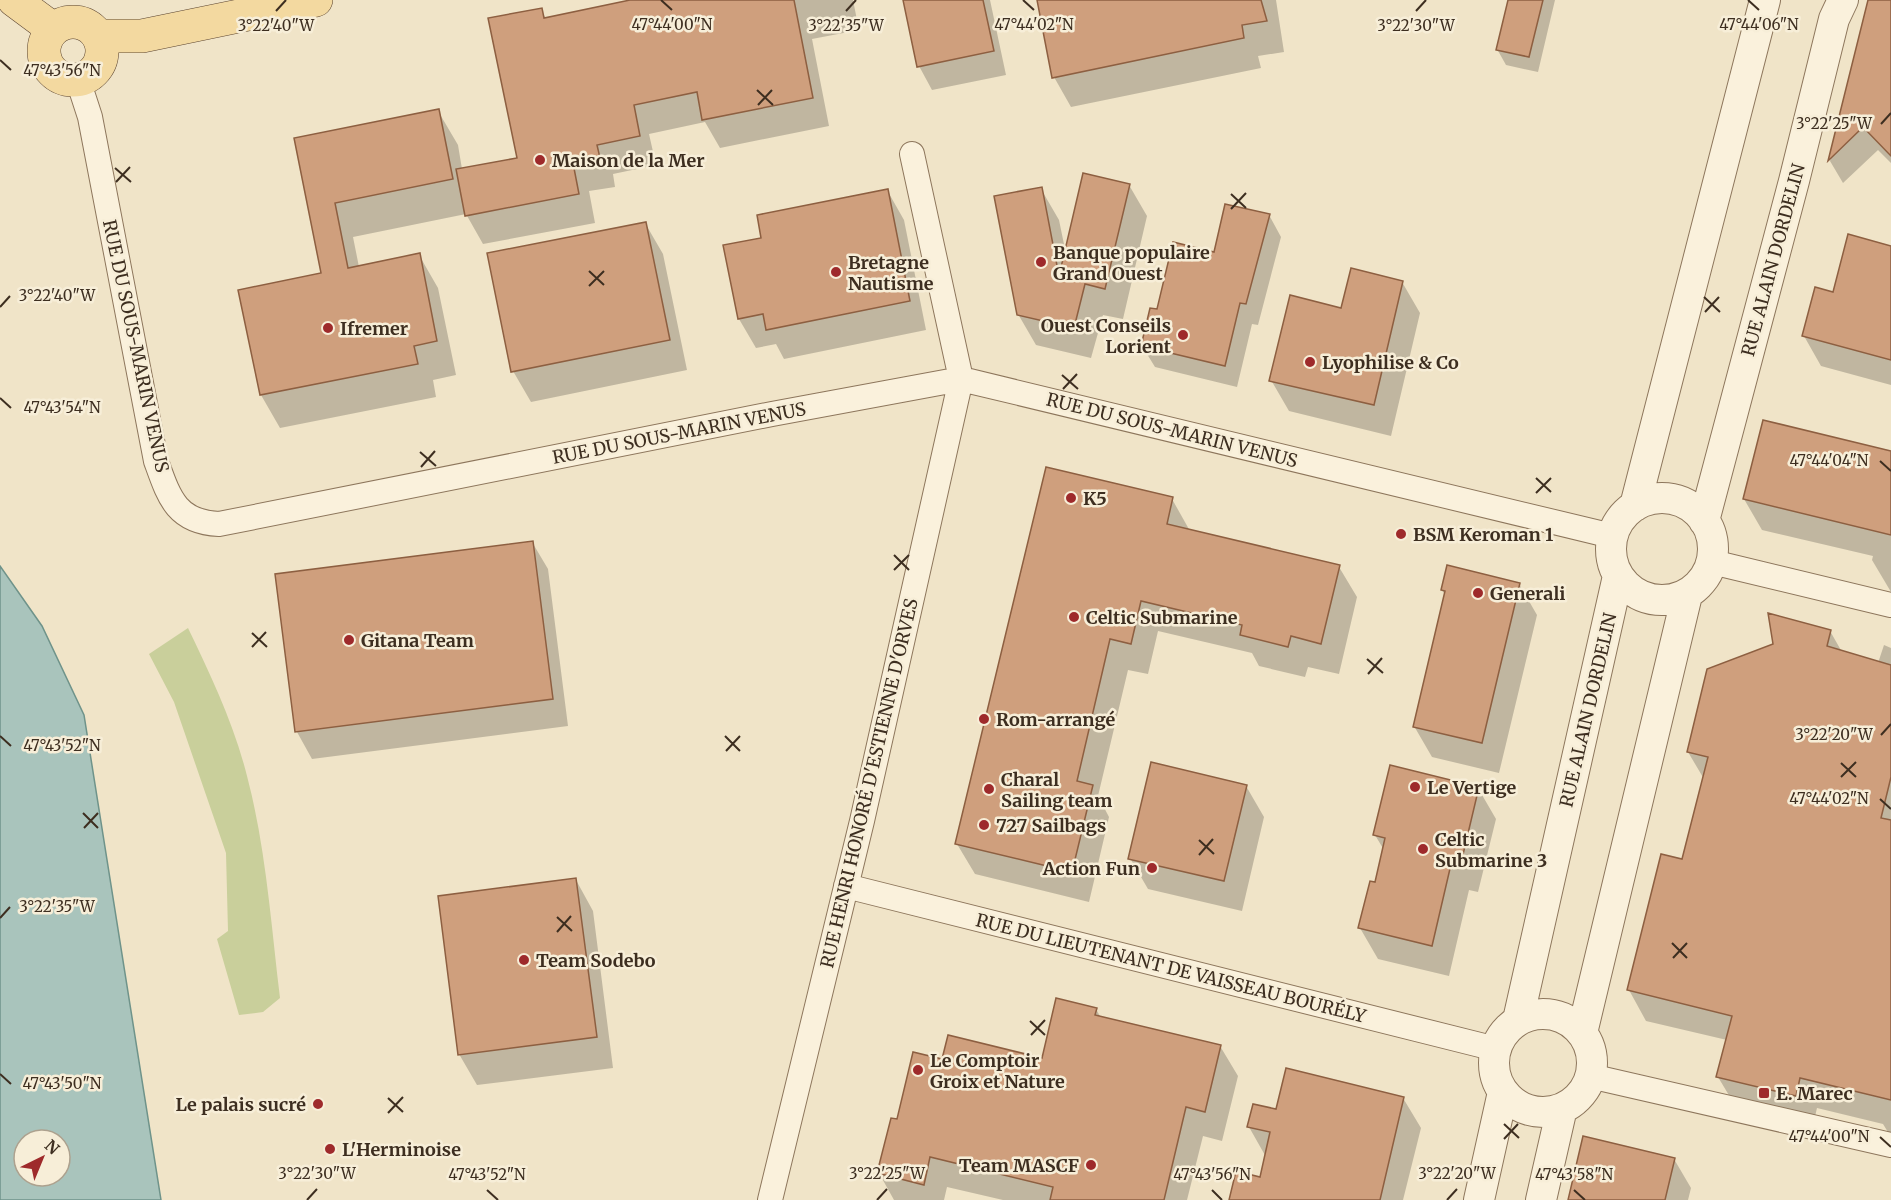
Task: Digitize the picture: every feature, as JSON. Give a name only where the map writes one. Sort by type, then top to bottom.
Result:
[{"type":"main road","points":[[14,0],[53,29]]},
{"type":"main road","points":[[99,36],[142,36],[316,0]]},
{"type":"main road","points":[[78,21],[93,29],[99,36],[103,54],[95,71],[78,80],[69,80],[52,72],[44,55],[44,45],[53,29],[61,23],[78,21]]},
{"type":"street","points":[[1635,506],[1766,0]]},
{"type":"street","name":"RUE ALAIN DORDELIN","points":[[1704,521],[1834,19],[1843,0]]},
{"type":"street","name":"RUE DU SOUS-MARIN VENUS","points":[[78,80],[90,117],[156,461],[168,494],[183,514],[202,523],[219,524],[761,416],[961,379],[1612,536]]},
{"type":"street","name":"RUE HENRI HONORÉ D'ESTIENNE D'ORVES","points":[[770,1200],[846,886],[961,379],[912,154]]},
{"type":"street","points":[[1612,536],[1625,513],[1650,500],[1665,498],[1694,509],[1711,534],[1712,562],[1698,586],[1687,595],[1672,600],[1656,600],[1641,596],[1628,588],[1618,576]]},
{"type":"street","name":"RUE ALAIN DORDELIN","points":[[1496,1048],[1504,1032],[1518,1020],[1618,576],[1612,556],[1612,536]]},
{"type":"street","points":[[1712,562],[1891,605]]},
{"type":"street","points":[[1582,1033],[1687,595]]},
{"type":"street","name":"RUE DU LIEUTENANT DE VAISSEAU BOURÉLY","points":[[846,886],[1496,1048]]},
{"type":"street","points":[[1496,1048],[1494,1064],[1496,1079],[1503,1092],[1515,1103],[1530,1110],[1546,1111],[1562,1108],[1584,1089],[1590,1076],[1592,1061],[1589,1047],[1582,1033],[1572,1023],[1546,1014],[1532,1015],[1518,1020]]},
{"type":"street","points":[[1590,1076],[1891,1145]]},
{"type":"street","points":[[1479,1200],[1503,1092]]},
{"type":"street","points":[[1541,1200],[1562,1108]]},
{"type":"green space","points":[[188,628],[229,719],[254,803],[267,886],[280,998],[263,1012],[239,1015],[217,939],[228,931],[226,853],[174,702],[149,654]]},
{"type":"water","points":[[0,566],[42,626],[84,715],[161,1200],[0,1200]]},
{"type":"building","points":[[630,0],[794,0],[813,98],[702,120],[697,92],[634,105],[640,136],[597,145],[600,158],[573,163],[579,194],[465,216],[456,169],[517,158],[488,18],[542,8],[544,18]]},
{"type":"building","points":[[903,0],[983,0],[994,51],[917,67]]},
{"type":"building","points":[[1037,0],[1261,0],[1267,21],[1242,25],[1244,38],[1052,78]]},
{"type":"building","points":[[1508,0],[1543,0],[1529,57],[1496,50]]},
{"type":"building","points":[[1868,0],[1891,0],[1891,156],[1863,127],[1828,161]]},
{"type":"building","points":[[439,109],[453,179],[335,203],[348,268],[420,253],[437,341],[414,346],[418,364],[260,395],[238,290],[321,273],[294,138]]},
{"type":"building","points":[[1083,173],[1130,184],[1105,289],[1085,284],[1074,328],[1017,315],[994,196],[1042,187],[1059,276]]},
{"type":"building","points":[[888,189],[910,301],[766,330],[763,314],[738,319],[723,245],[761,238],[757,215]]},
{"type":"building","points":[[1225,204],[1270,214],[1246,304],[1240,303],[1225,366],[1141,346],[1150,308],[1157,309],[1173,242],[1214,252]]},
{"type":"building","points":[[646,222],[670,340],[511,372],[487,253]]},
{"type":"building","points":[[1848,234],[1891,246],[1891,360],[1802,336],[1815,287],[1833,292]]},
{"type":"building","points":[[1351,268],[1403,281],[1374,405],[1269,381],[1290,295],[1341,308]]},
{"type":"building","points":[[1763,420],[1891,451],[1891,535],[1743,499]]},
{"type":"building","name":"Celtic Submarine","points":[[1046,467],[1173,497],[1167,524],[1340,565],[1321,644],[1291,636],[1288,647],[1240,635],[1242,625],[1141,601],[1131,644],[1110,639],[1077,781],[1093,785],[1072,872],[955,844]]},
{"type":"building","points":[[533,541],[553,699],[295,732],[275,574]]},
{"type":"building","points":[[1447,565],[1520,583],[1482,743],[1413,727],[1445,591],[1441,590]]},
{"type":"building","points":[[1768,613],[1831,630],[1827,646],[1891,665],[1891,777],[1881,818],[1891,820],[1891,1100],[1800,1078],[1796,1096],[1716,1077],[1732,1016],[1627,990],[1661,854],[1682,859],[1708,757],[1687,752],[1707,669],[1773,644]]},
{"type":"building","points":[[1151,762],[1247,785],[1224,881],[1128,859]]},
{"type":"building","name":"Celtic Submarine 3","points":[[1390,765],[1479,787],[1461,863],[1452,860],[1432,946],[1358,928],[1370,881],[1375,882],[1385,838],[1373,835]]},
{"type":"building","points":[[576,878],[597,1037],[458,1055],[438,896]]},
{"type":"building","points":[[1056,998],[1097,1008],[1095,1015],[1221,1045],[1205,1112],[1186,1107],[1164,1200],[1050,1200],[1053,1187],[930,1157],[924,1185],[877,1173],[891,1118],[897,1119],[913,1052],[942,1059],[948,1035],[1042,1058]]},
{"type":"building","points":[[1286,1068],[1404,1097],[1380,1200],[1229,1200],[1236,1171],[1260,1177],[1270,1132],[1247,1127],[1253,1104],[1276,1109]]},
{"type":"building","points":[[1583,1136],[1675,1158],[1665,1200],[1568,1200]]},
{"type":"place","name":"Maison de la Mer","points":[[540,160]]},
{"type":"place","name":"Banque populaire Grand Ouest","points":[[1041,262]]},
{"type":"place","name":"Bretagne Nautisme","points":[[836,272]]},
{"type":"place","name":"Ifremer","points":[[328,328]]},
{"type":"place","name":"Ouest Conseils Lorient","points":[[1183,335]]},
{"type":"place","name":"Lyophilise & Co","points":[[1310,362]]},
{"type":"place","name":"K5","points":[[1071,498]]},
{"type":"place","name":"BSM Keroman 1","points":[[1401,534]]},
{"type":"place","name":"Generali","points":[[1478,593]]},
{"type":"place","name":"Celtic Submarine","points":[[1074,617]]},
{"type":"place","name":"Gitana Team","points":[[349,640]]},
{"type":"place","name":"Rom-arrangé","points":[[984,719]]},
{"type":"place","name":"Le Vertige","points":[[1415,787]]},
{"type":"place","name":"Charal Sailing team","points":[[989,789]]},
{"type":"place","name":"727 Sailbags","points":[[984,825]]},
{"type":"place","name":"Celtic Submarine 3","points":[[1423,849]]},
{"type":"place","name":"Action Fun","points":[[1152,868]]},
{"type":"place","name":"Team Sodebo","points":[[524,960]]},
{"type":"place","name":"Le Comptoir Groix et Nature","points":[[918,1070]]},
{"type":"place","name":"E. Marec","points":[[1764,1093]]},
{"type":"place","name":"Le palais sucré","points":[[318,1104]]},
{"type":"place","name":"L'Herminoise","points":[[330,1149]]},
{"type":"place","name":"Team MASCF","points":[[1091,1165]]}]
